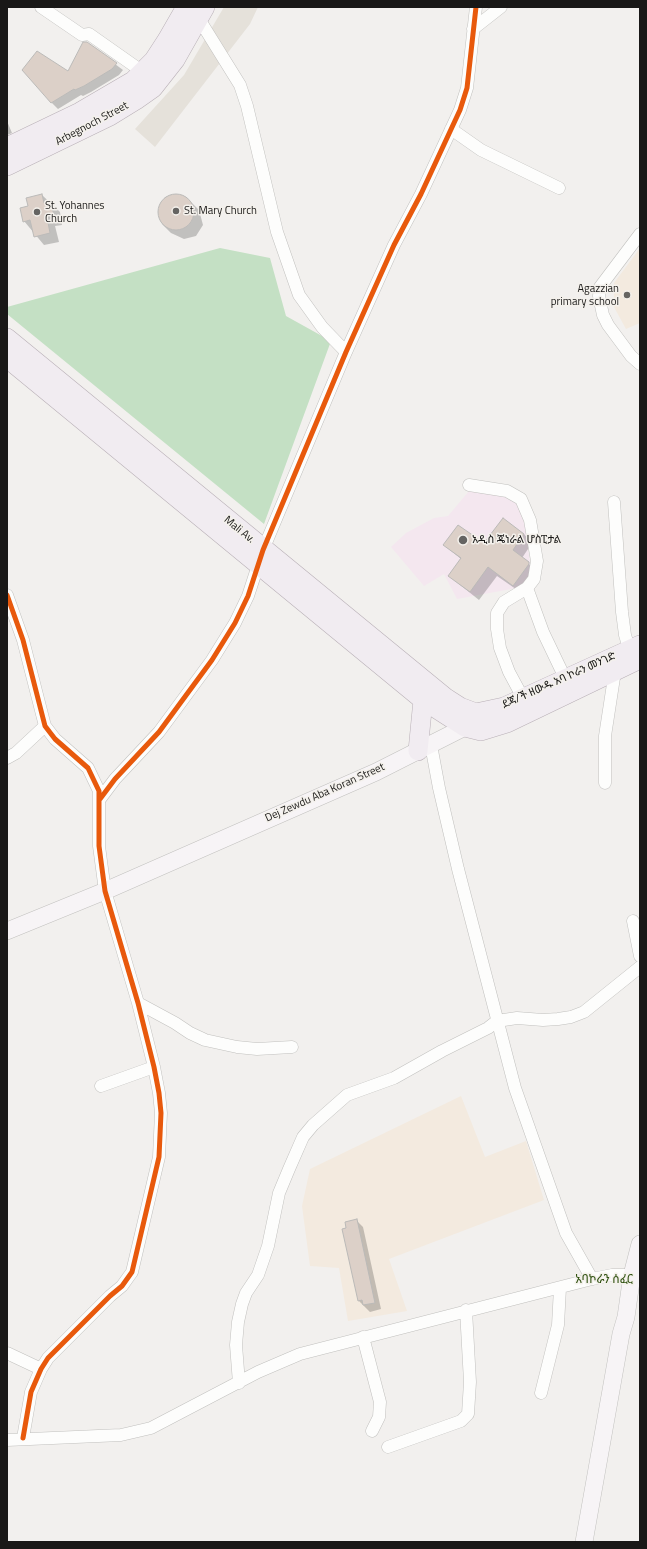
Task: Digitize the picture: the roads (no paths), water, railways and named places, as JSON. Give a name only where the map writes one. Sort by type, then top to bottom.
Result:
[{"type":"main road","name":"Arbegnoch Street","points":[[7,147],[100,102],[133,81],[143,72],[167,40],[197,11]]},
{"type":"main road","name":"Arbegnoch Street","points":[[7,166],[110,116],[153,88],[171,66],[197,11]]},
{"type":"main road","name":"Mali Av.","points":[[7,338],[261,558],[308,604],[423,700],[470,720]]},
{"type":"main road","name":"Mali Av.","points":[[7,358],[261,558],[460,707],[470,720]]},
{"type":"main road","points":[[470,720],[481,731],[500,726],[534,712],[615,671],[636,654]]},
{"type":"main road","name":"ደጃ/ች ዘውዱ አባ ኮራን መንገድ","points":[[470,720],[523,698],[565,678],[636,654]]},
{"type":"main road","points":[[423,700],[425,748]]},
{"type":"main road","name":"Dej Zewdu Aba Koran Street","points":[[7,931],[105,891],[376,772],[425,748],[470,720]]},
{"type":"main road","points":[[586,1527],[621,1334],[636,1274],[640,1244]]},
{"type":"street","points":[[41,7],[82,34],[89,34],[143,72]]},
{"type":"street","points":[[100,795],[160,732],[212,660],[235,623],[248,596],[261,558],[346,352],[394,245],[421,194],[460,110],[467,88],[476,7]]},
{"type":"street","points":[[473,29],[501,7]]},
{"type":"street","points":[[197,11],[240,85],[247,106],[277,232],[299,295],[322,326],[346,352]]},
{"type":"street","points":[[451,129],[481,150],[558,188]]},
{"type":"street","points":[[640,234],[600,287],[599,296],[603,315],[608,325],[631,356],[640,364]]},
{"type":"street","points":[[469,485],[507,490],[521,499],[530,520],[537,561],[534,579],[528,588],[504,602],[497,613],[497,629],[500,648],[509,672],[523,698]]},
{"type":"street","points":[[614,502],[622,612],[636,654]]},
{"type":"street","points":[[528,588],[543,632],[565,678]]},
{"type":"street","points":[[7,595],[23,640],[45,726],[55,739],[88,768],[100,795],[99,846],[105,891],[138,1003],[154,1067],[161,1113],[159,1157],[132,1272],[122,1286],[110,1296],[48,1358],[41,1369],[31,1392],[23,1438]]},
{"type":"street","points":[[605,783],[605,736],[615,671]]},
{"type":"street","points":[[7,758],[16,753],[45,726]]},
{"type":"street","points":[[425,748],[439,788],[515,1088],[566,1233],[592,1279]]},
{"type":"street","points":[[633,921],[640,956]]},
{"type":"street","points":[[239,1383],[236,1345],[242,1304],[246,1293],[258,1275],[268,1246],[279,1193],[303,1137],[318,1120],[347,1095],[394,1078],[442,1051],[488,1028],[497,1021],[517,1018],[542,1020],[571,1017],[592,1006],[640,967]]},
{"type":"street","points":[[138,1003],[205,1040],[237,1047],[257,1049],[292,1047]]},
{"type":"street","points":[[101,1086],[154,1067]]},
{"type":"street","points":[[7,1440],[23,1438],[99,1437],[137,1432],[164,1423],[287,1358],[314,1349],[592,1279],[612,1275],[636,1274]]},
{"type":"street","points":[[542,1393],[558,1325],[560,1288]]},
{"type":"street","points":[[388,1447],[462,1421],[468,1414],[470,1382],[466,1310]]},
{"type":"street","points":[[363,1337],[380,1402],[379,1417],[372,1431]]},
{"type":"street","points":[[7,1352],[41,1369]]},
{"type":"place","name":"St. Mary Church","points":[[176,211]]},
{"type":"place","name":"St. Yohannes Church","points":[[37,212]]},
{"type":"place","name":"Agazzian primary school","points":[[627,295]]},
{"type":"place","name":"አዲስ ጄነራል ሆስፒታል","points":[[463,540]]},
{"type":"district","name":"አባኮራን ሰፈር","points":[[604,1280]]}]
